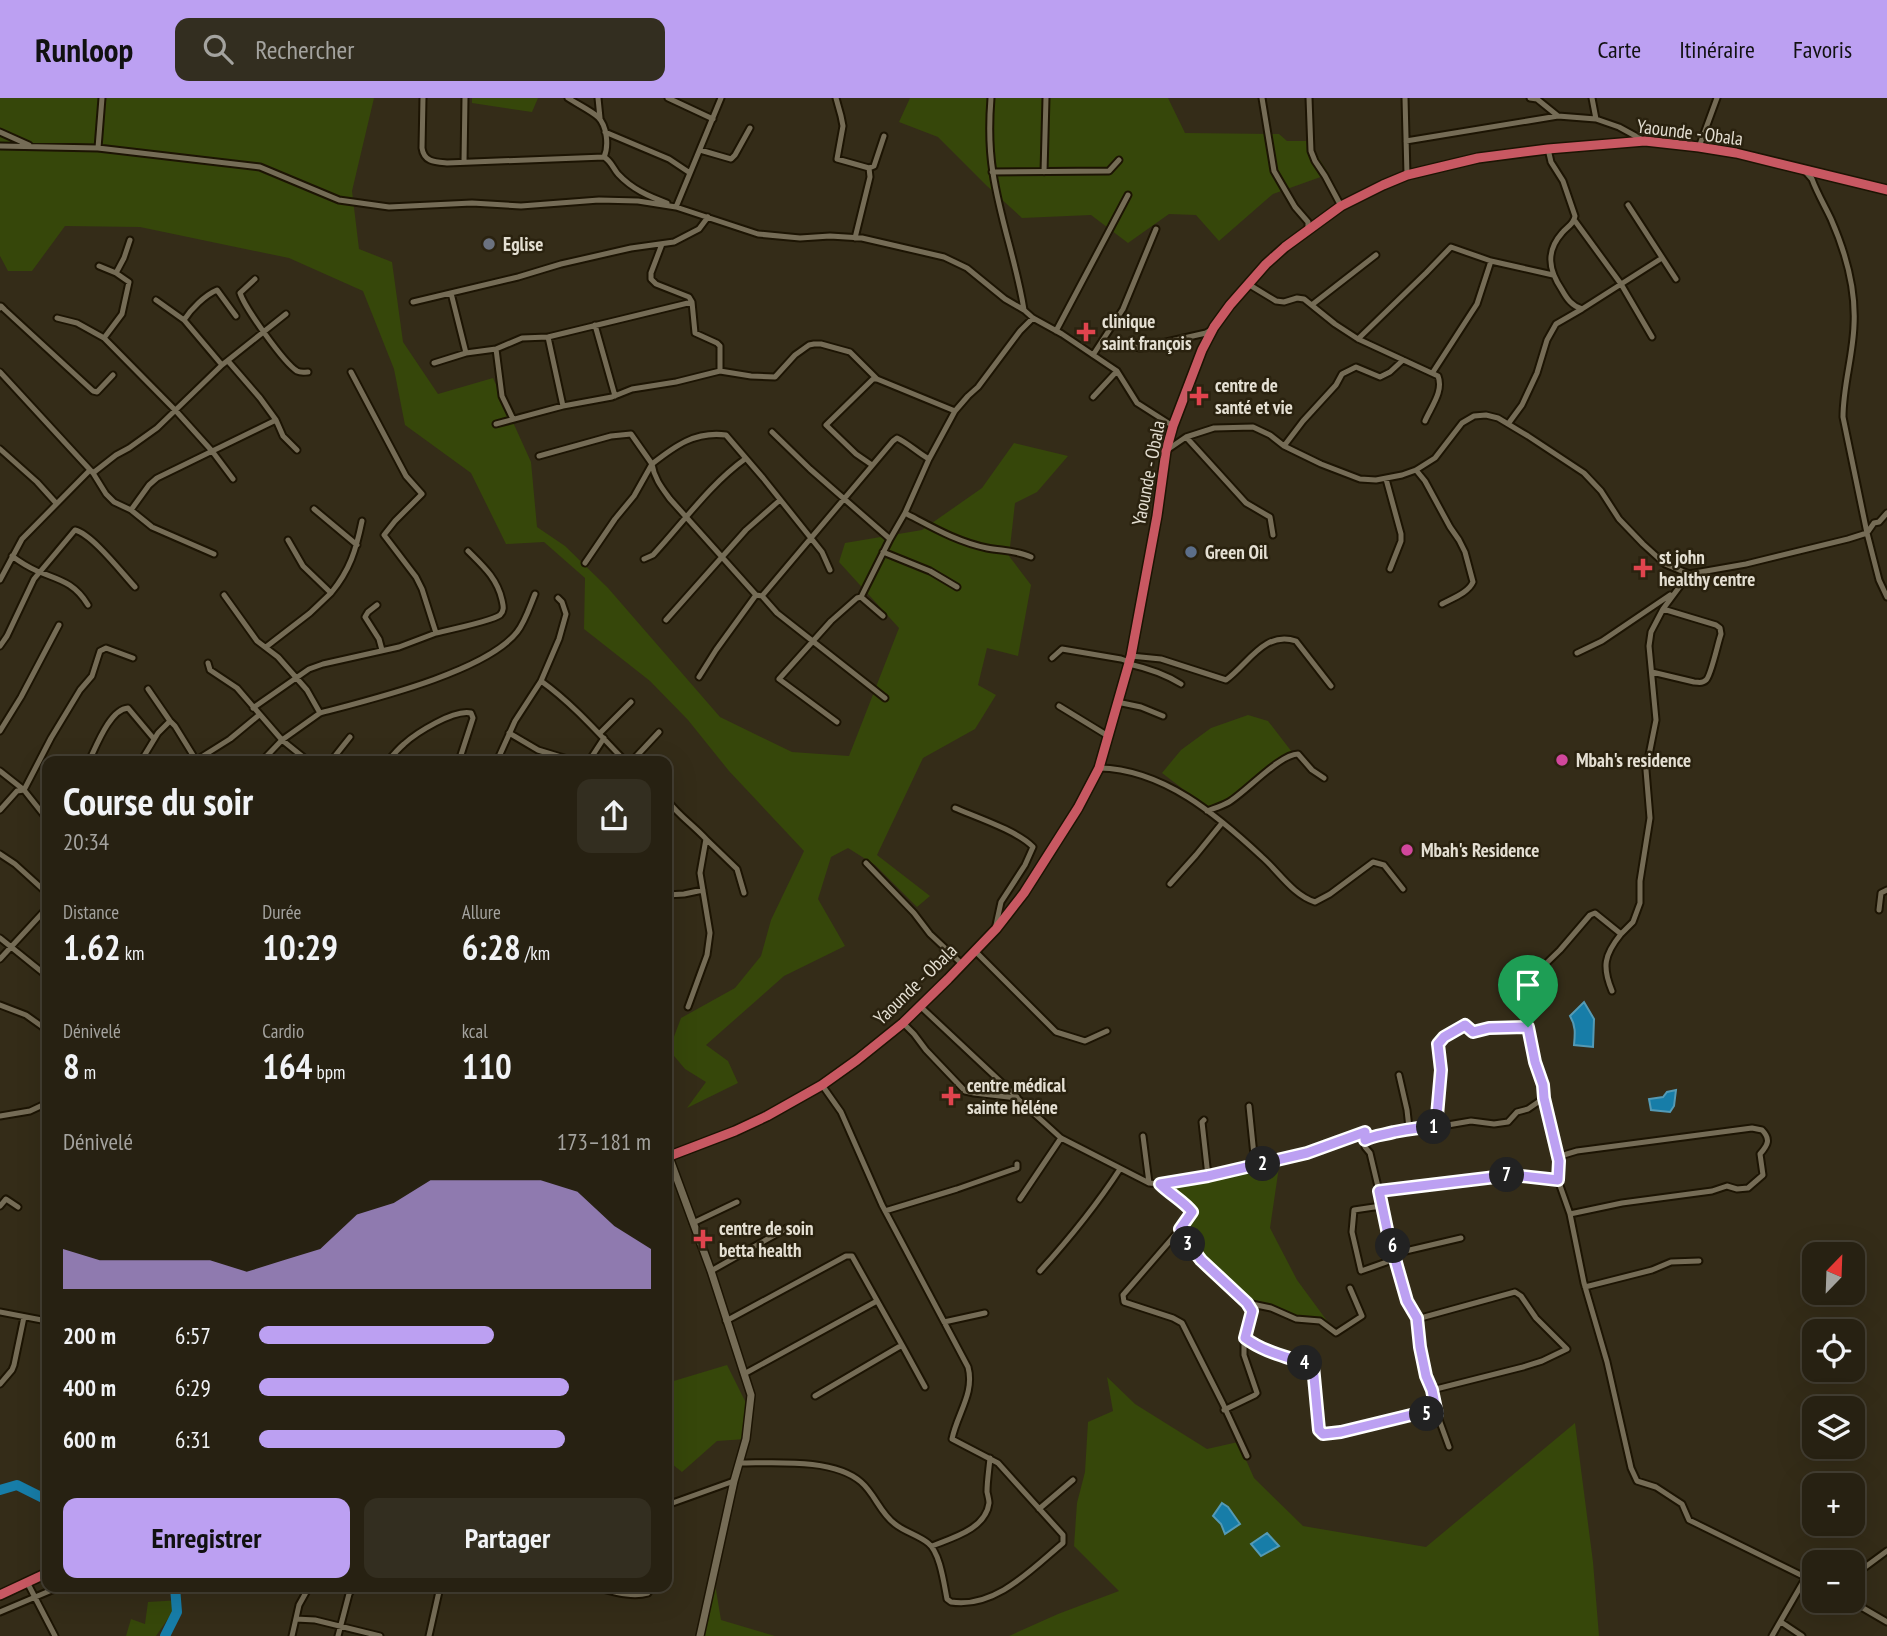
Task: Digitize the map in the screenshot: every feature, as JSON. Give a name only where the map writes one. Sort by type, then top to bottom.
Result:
[{"type":"highway","name":"Yaounde - Obala","points":[[672,1155],[735,1131],[822,1085],[857,1060],[903,1023],[975,951],[1024,893],[1078,808],[1099,768],[1130,660],[1172,426],[1214,327],[1275,255],[1341,206],[1407,175],[1478,158],[1548,149],[1645,141],[1736,153],[1887,190]]},
{"type":"highway","points":[[0,1595],[42,1576]]},
{"type":"street","points":[[99,148],[102,98]]},
{"type":"street","points":[[423,98],[423,156],[432,161],[503,162],[604,156],[635,189],[676,207],[758,234],[800,238],[855,238],[944,257],[967,268],[1005,299],[1117,371],[1137,403],[1172,426]]},
{"type":"street","points":[[464,162],[465,98]]},
{"type":"street","points":[[568,98],[600,118]]},
{"type":"street","points":[[598,98],[608,149],[604,156]]},
{"type":"street","points":[[668,98],[713,118]]},
{"type":"street","points":[[676,207],[721,98]]},
{"type":"street","points":[[836,98],[842,126],[837,159],[869,169],[874,166],[884,136]]},
{"type":"street","points":[[991,98],[989,136],[992,172],[1024,310]]},
{"type":"street","points":[[1044,172],[1046,98]]},
{"type":"street","points":[[1262,98],[1274,171],[1294,205],[1308,222],[1308,229]]},
{"type":"street","points":[[1309,98],[1311,151],[1341,206]]},
{"type":"street","points":[[1405,98],[1407,175]]},
{"type":"street","points":[[1530,98],[1537,99],[1558,116]]},
{"type":"street","points":[[1592,98],[1596,119]]},
{"type":"street","points":[[1699,148],[1717,98]]},
{"type":"street","points":[[1406,141],[1558,116],[1596,119],[1619,127],[1645,141]]},
{"type":"street","points":[[700,149],[731,159],[750,128]]},
{"type":"street","points":[[0,132],[32,147]]},
{"type":"street","points":[[605,132],[669,159],[690,173]]},
{"type":"street","points":[[0,146],[99,148],[260,167],[339,200],[389,207],[472,203],[521,206],[598,200],[638,201],[676,207]]},
{"type":"street","points":[[1548,149],[1551,162],[1563,181],[1576,216],[1575,221],[1560,235],[1550,254],[1550,267],[1574,307],[1582,309]]},
{"type":"street","points":[[992,172],[1109,171],[1119,160]]},
{"type":"street","points":[[855,238],[870,177],[869,169]]},
{"type":"street","points":[[1805,171],[1812,179],[1842,246],[1851,286],[1855,323],[1843,417],[1867,533],[1879,580],[1887,597]]},
{"type":"street","points":[[1056,331],[1128,195]]},
{"type":"street","points":[[1628,205],[1676,279]]},
{"type":"street","points":[[412,302],[561,264],[631,248],[674,242],[699,229],[708,217]]},
{"type":"street","points":[[1575,221],[1621,284],[1652,337]]},
{"type":"street","points":[[1093,355],[1123,309],[1156,229]]},
{"type":"street","points":[[116,273],[130,240]]},
{"type":"street","points":[[663,244],[651,273],[652,279],[656,284],[689,297],[692,302],[695,333],[720,346],[720,371]]},
{"type":"street","points":[[1358,339],[1451,247],[1491,261],[1553,275]]},
{"type":"street","points":[[1313,304],[1376,255]]},
{"type":"street","points":[[1508,424],[1522,405],[1537,373],[1547,340],[1556,324],[1662,258]]},
{"type":"street","points":[[1433,372],[1477,304],[1491,261]]},
{"type":"street","points":[[99,265],[129,282],[122,314],[104,338]]},
{"type":"street","points":[[256,279],[240,293],[242,300],[284,358],[296,370],[308,372]]},
{"type":"street","points":[[1248,284],[1276,301],[1304,299],[1358,339],[1433,372],[1440,382],[1438,394],[1425,421]]},
{"type":"street","points":[[184,320],[195,307],[217,290],[236,316]]},
{"type":"street","points":[[451,293],[466,353]]},
{"type":"street","points":[[156,300],[184,320],[260,398],[283,436],[298,450]]},
{"type":"street","points":[[434,363],[466,353],[496,349],[522,338],[548,337],[692,302]]},
{"type":"street","points":[[0,308],[1,306],[93,391],[97,392],[113,375]]},
{"type":"street","points":[[0,580],[22,539],[56,503],[92,471],[157,429],[225,363],[286,314]]},
{"type":"street","points":[[57,318],[77,323],[104,338],[176,411],[212,451],[233,480]]},
{"type":"street","points":[[837,722],[779,679],[831,621],[861,597],[905,513],[929,459],[956,411],[1033,318]]},
{"type":"street","points":[[595,325],[615,396]]},
{"type":"street","points":[[1102,341],[1140,348],[1206,333],[1214,327]]},
{"type":"street","points":[[548,337],[564,406]]},
{"type":"street","points":[[496,424],[615,396],[632,389],[720,371],[775,377],[808,345],[821,344],[850,352],[877,379],[956,411]]},
{"type":"street","points":[[496,349],[502,396],[513,419]]},
{"type":"street","points":[[1284,446],[1336,385],[1342,374],[1356,367],[1380,377],[1403,360]]},
{"type":"street","points":[[1093,397],[1117,371]]},
{"type":"street","points":[[0,372],[92,471],[114,502],[131,510],[152,527],[214,554]]},
{"type":"street","points":[[351,372],[406,476],[422,494],[384,535],[416,577],[436,633]]},
{"type":"street","points":[[872,465],[856,454],[826,425],[870,382],[877,379]]},
{"type":"street","points":[[1166,451],[1186,437],[1214,428],[1253,427],[1321,464],[1352,476],[1376,481],[1416,470],[1435,458],[1462,423],[1474,416],[1486,415],[1498,418],[1557,453],[1584,473],[1601,491],[1619,519],[1643,544],[1665,564],[1689,574],[1746,564],[1867,533],[1874,523],[1879,522],[1887,513]]},
{"type":"street","points":[[131,510],[157,478],[275,420]]},
{"type":"street","points":[[772,432],[890,539]]},
{"type":"street","points":[[585,563],[634,496],[652,464],[681,443],[713,433],[726,435],[822,552],[830,570]]},
{"type":"street","points":[[539,456],[611,436],[631,434],[652,464],[653,472],[670,499],[759,596],[812,642],[885,698]]},
{"type":"street","points":[[1186,437],[1246,503],[1270,517],[1273,535]]},
{"type":"street","points":[[699,677],[716,650],[759,596],[791,563],[893,441],[897,438],[929,459]]},
{"type":"street","points":[[0,449],[56,503]]},
{"type":"street","points":[[644,559],[653,555],[723,478],[745,459]]},
{"type":"street","points":[[1416,470],[1459,540],[1473,582],[1466,591],[1442,604]]},
{"type":"street","points":[[1386,479],[1401,534],[1390,569]]},
{"type":"street","points":[[666,621],[746,530],[780,500]]},
{"type":"street","points":[[314,509],[357,545]]},
{"type":"street","points":[[905,513],[955,539],[1031,556]]},
{"type":"street","points":[[266,647],[310,613],[344,577],[357,545],[362,521]]},
{"type":"street","points":[[0,646],[39,572],[72,532],[78,530],[96,545],[135,587]]},
{"type":"street","points":[[288,540],[303,566],[331,593]]},
{"type":"street","points":[[253,708],[309,669],[399,647],[436,633],[492,619],[502,613],[504,608],[500,590],[491,574],[468,551]]},
{"type":"street","points":[[883,552],[930,571],[957,587]]},
{"type":"street","points":[[12,556],[39,572],[61,579],[85,599],[88,605]]},
{"type":"street","points":[[0,561],[7,568]]},
{"type":"street","points":[[1612,991],[1606,979],[1606,958],[1621,934],[1633,922],[1640,903],[1640,881],[1650,818],[1646,770],[1656,720],[1649,646],[1651,632],[1663,609],[1689,574]]},
{"type":"street","points":[[1577,653],[1602,641],[1674,593]]},
{"type":"street","points":[[267,756],[282,740],[320,713],[421,684],[486,656],[518,631],[535,594]]},
{"type":"street","points":[[224,595],[257,641],[288,666],[307,690],[320,713]]},
{"type":"street","points":[[861,597],[883,616]]},
{"type":"street","points":[[498,756],[514,720],[541,681],[559,639],[566,614],[558,598]]},
{"type":"street","points":[[377,606],[365,617],[382,645],[382,650]]},
{"type":"street","points":[[1652,671],[1701,683],[1710,672],[1721,634],[1716,625],[1663,609]]},
{"type":"street","points":[[0,731],[59,625]]},
{"type":"street","points":[[1052,658],[1062,649],[1069,649],[1127,661],[1161,659],[1226,680],[1268,642],[1288,638],[1296,641],[1331,686]]},
{"type":"street","points":[[24,790],[51,738],[80,690],[92,676],[100,651],[106,648],[133,658]]},
{"type":"street","points":[[1130,660],[1181,684]]},
{"type":"street","points":[[208,663],[211,670],[231,683],[282,740],[302,756]]},
{"type":"street","points":[[541,681],[561,696],[621,756]]},
{"type":"street","points":[[148,689],[175,726],[192,756]]},
{"type":"street","points":[[592,756],[602,735],[631,702]]},
{"type":"street","points":[[1117,702],[1163,716]]},
{"type":"street","points":[[1059,706],[1108,736]]},
{"type":"street","points":[[91,756],[103,731],[123,708],[128,708],[154,739]]},
{"type":"street","points":[[393,756],[409,739],[464,711],[471,713],[473,719],[461,756]]},
{"type":"street","points":[[203,756],[230,739],[259,715]]},
{"type":"street","points":[[144,756],[162,728],[170,721]]},
{"type":"street","points":[[637,756],[659,732]]},
{"type":"street","points":[[509,733],[538,750],[558,756]]},
{"type":"street","points":[[335,756],[350,737]]},
{"type":"street","points":[[1207,811],[1228,803],[1292,754],[1298,754],[1312,770],[1324,778]]},
{"type":"street","points":[[1099,768],[1140,773],[1184,794],[1261,856],[1295,891],[1308,900],[1315,902],[1331,894],[1373,862],[1384,865],[1403,889]]},
{"type":"street","points":[[0,771],[24,790],[42,813]]},
{"type":"street","points":[[0,810],[17,791],[24,790]]},
{"type":"street","points":[[672,807],[737,869],[744,893]]},
{"type":"street","points":[[955,808],[1007,831],[1033,847],[1025,865],[1001,902],[996,929]]},
{"type":"street","points":[[1170,884],[1222,823]]},
{"type":"street","points":[[688,1007],[706,955],[710,933],[700,873],[706,839]]},
{"type":"street","points":[[0,855],[15,864],[42,888]]},
{"type":"street","points":[[866,863],[914,913],[930,934],[962,964]]},
{"type":"street","points":[[672,895],[703,890]]},
{"type":"street","points":[[1879,910],[1881,893],[1887,890]]},
{"type":"street","points":[[0,959],[42,913]]},
{"type":"street","points":[[1621,934],[1595,913],[1590,915],[1560,950],[1527,982],[1524,989],[1535,1062],[1543,1085],[1559,1161],[1558,1180],[1570,1214],[1585,1287],[1607,1362],[1631,1468],[1637,1481],[1656,1488],[1682,1504],[1689,1520],[1802,1575]]},
{"type":"street","points":[[0,938],[42,972]]},
{"type":"street","points":[[975,951],[1056,1032],[1085,1041],[1107,1031]]},
{"type":"street","points":[[0,1005],[26,1015],[42,1026]]},
{"type":"street","points":[[920,1006],[1061,1138],[1149,1183],[1160,1184],[1208,1176],[1307,1153],[1365,1132],[1365,1147],[1370,1153],[1389,1239],[1407,1301],[1417,1318],[1426,1376],[1449,1447]]},
{"type":"street","points":[[903,1023],[965,1091],[1017,1098]]},
{"type":"street","points":[[1436,1127],[1441,1070],[1438,1044],[1444,1037],[1465,1025],[1473,1032],[1489,1028],[1528,1027]]},
{"type":"street","points":[[1399,1075],[1408,1110],[1409,1128]]},
{"type":"street","points":[[740,1463],[798,1464],[840,1470],[860,1480],[884,1514],[896,1525],[932,1546],[940,1566],[947,1599],[951,1602],[973,1602],[1008,1587],[1063,1544],[1063,1535],[1008,1473],[990,1458],[952,1438],[969,1392],[971,1377],[968,1367],[885,1211],[841,1112],[822,1085]]},
{"type":"street","points":[[1365,1140],[1409,1128],[1471,1121],[1494,1124],[1508,1122],[1517,1112],[1528,1109],[1544,1098]]},
{"type":"street","points":[[0,1116],[30,1111],[42,1105]]},
{"type":"street","points":[[1249,1106],[1255,1165]]},
{"type":"street","points":[[1203,1120],[1208,1176]]},
{"type":"street","points":[[1557,1157],[1577,1151],[1752,1128],[1762,1130],[1768,1139],[1767,1146],[1760,1154],[1763,1175],[1748,1188],[1727,1186],[1712,1191],[1646,1199],[1570,1214]]},
{"type":"street","points":[[1143,1136],[1149,1183]]},
{"type":"street","points":[[1020,1199],[1061,1138]]},
{"type":"street","points":[[885,1211],[988,1179],[1017,1168],[1017,1164]]},
{"type":"street","points":[[672,1168],[711,1271],[751,1395],[746,1439],[734,1481],[700,1636]]},
{"type":"street","points":[[1040,1271],[1087,1217],[1120,1169]]},
{"type":"street","points":[[1379,1191],[1512,1175],[1558,1180]]},
{"type":"street","points":[[1160,1184],[1192,1212],[1123,1295],[1124,1302],[1173,1318],[1182,1324],[1247,1456]]},
{"type":"street","points":[[0,1206],[6,1199],[18,1207]]},
{"type":"street","points":[[693,1223],[737,1202]]},
{"type":"street","points":[[1381,1206],[1354,1210],[1352,1233],[1361,1271],[1396,1256],[1461,1238]]},
{"type":"street","points":[[711,1271],[787,1228]]},
{"type":"street","points":[[1180,1229],[1201,1260],[1247,1303],[1252,1311],[1244,1355],[1257,1393],[1224,1410]]},
{"type":"street","points":[[726,1321],[849,1255],[925,1387]]},
{"type":"street","points":[[1585,1287],[1652,1270],[1671,1262],[1699,1261]]},
{"type":"street","points":[[1247,1303],[1271,1308],[1296,1319],[1320,1321],[1336,1333],[1362,1317],[1350,1288]]},
{"type":"street","points":[[1417,1318],[1515,1292],[1566,1349],[1542,1362],[1432,1390]]},
{"type":"street","points":[[744,1374],[877,1301]]},
{"type":"street","points":[[0,1312],[42,1320]]},
{"type":"street","points":[[944,1322],[985,1313]]},
{"type":"street","points":[[0,1384],[14,1365],[24,1317]]},
{"type":"street","points":[[1245,1338],[1257,1347],[1313,1366],[1319,1430],[1323,1434],[1411,1415],[1437,1414]]},
{"type":"street","points":[[815,1396],[902,1345]]},
{"type":"street","points":[[932,1546],[969,1530],[985,1514],[989,1505],[987,1491],[990,1458]]},
{"type":"street","points":[[1040,1509],[1073,1480]]},
{"type":"street","points":[[672,1504],[734,1481]]},
{"type":"street","points":[[1865,1567],[1887,1551]]},
{"type":"street","points":[[27,1583],[55,1636]]},
{"type":"street","points":[[1772,1636],[1802,1584]]},
{"type":"street","points":[[0,1612],[48,1592]]},
{"type":"street","points":[[292,1636],[299,1605],[306,1592]]},
{"type":"street","points":[[338,1636],[350,1592]]},
{"type":"street","points":[[429,1636],[439,1592]]},
{"type":"street","points":[[624,1592],[641,1595],[648,1592]]},
{"type":"street","points":[[1865,1609],[1887,1622]]},
{"type":"street","points":[[296,1619],[316,1620],[380,1636]]},
{"type":"street","points":[[1782,1622],[1802,1636]]},
{"type":"green space","points":[[0,98],[374,98],[352,191],[359,249],[392,262],[403,342],[438,394],[493,378],[531,462],[537,527],[565,546],[608,588],[720,717],[792,752],[849,756],[899,628],[839,562],[845,543],[922,530],[982,488],[1014,443],[1068,456],[1037,492],[1015,503],[1009,556],[1031,585],[1018,656],[987,648],[978,685],[996,695],[975,729],[923,758],[877,855],[930,896],[917,907],[875,865],[848,848],[831,857],[818,899],[845,946],[784,976],[706,1045],[728,1061],[738,1083],[687,1108],[706,1082],[685,1069],[672,1054],[672,1042],[681,1018],[735,988],[761,956],[771,920],[804,851],[650,681],[584,629],[585,578],[544,542],[506,544],[471,473],[405,425],[394,369],[363,291],[289,258],[140,227],[65,226],[32,271],[8,271],[0,256]]},
{"type":"green space","points":[[472,98],[538,98],[532,112],[472,103]]},
{"type":"green space","points":[[910,98],[1168,98],[1185,133],[1279,134],[1287,141],[1313,141],[1313,149],[1329,174],[1273,194],[1219,241],[1196,215],[1169,214],[1128,243],[1091,215],[1022,218],[938,137],[899,122]]},
{"type":"green space","points":[[1248,715],[1268,721],[1295,756],[1225,807],[1213,812],[1162,773],[1181,750],[1211,728]]},
{"type":"green space","points":[[1280,1160],[1270,1228],[1297,1280],[1336,1333],[1320,1321],[1296,1319],[1247,1303],[1201,1260],[1180,1229],[1192,1212],[1160,1184]]},
{"type":"green space","points":[[727,1365],[752,1415],[746,1439],[717,1441],[682,1472],[672,1464],[672,1382]]},
{"type":"green space","points":[[1107,1377],[1135,1404],[1207,1449],[1238,1442],[1254,1478],[1303,1526],[1426,1547],[1575,1423],[1593,1562],[1599,1636],[1009,1636],[1119,1591],[1074,1546],[1077,1503],[1085,1472],[1088,1422],[1113,1411]]},
{"type":"green space","points":[[713,1572],[721,1620],[775,1636],[703,1636]]},
{"type":"green space","points":[[181,1600],[156,1636],[126,1636],[131,1619],[145,1624],[148,1602]]},
{"type":"water","points":[[1584,1002],[1594,1019],[1593,1047],[1574,1045],[1575,1034],[1570,1016]]},
{"type":"water","points":[[1676,1090],[1674,1106],[1670,1112],[1651,1110],[1649,1099],[1663,1097],[1667,1092]]},
{"type":"water","points":[[1222,1503],[1240,1524],[1225,1534],[1221,1524],[1213,1516]]},
{"type":"water","points":[[1267,1533],[1279,1546],[1261,1556],[1251,1544]]},
{"type":"waterway","points":[[0,1490],[17,1485],[42,1498]]},
{"type":"waterway","points":[[165,1636],[177,1612],[175,1592]]},
{"type":"place","name":"Eglise","points":[[489,244]]},
{"type":"place","name":"clinique saint françois","points":[[1086,332]]},
{"type":"place","name":"centre de santé et vie","points":[[1199,396]]},
{"type":"place","name":"Green Oil","points":[[1191,552]]},
{"type":"place","name":"st john healthy centre","points":[[1643,568]]},
{"type":"place","name":"Mbah's residence","points":[[1562,760]]},
{"type":"place","name":"Mbah's Residence","points":[[1407,850]]},
{"type":"place","name":"centre médical sainte héléne","points":[[951,1096]]},
{"type":"place","name":"centre de soin betta health","points":[[703,1239]]},
{"type":"route","points":[[1465,1025],[1473,1032],[1489,1028],[1528,1027],[1559,1161],[1558,1180],[1502,1175],[1379,1191],[1389,1239],[1397,1253],[1395,1259],[1407,1301],[1417,1318],[1426,1376],[1437,1414],[1411,1415],[1341,1432],[1320,1433],[1313,1366],[1294,1358],[1273,1354],[1245,1338],[1252,1311],[1245,1300],[1201,1260],[1188,1243],[1180,1229],[1192,1212],[1160,1184],[1280,1160],[1365,1132],[1365,1140],[1409,1128],[1436,1127],[1441,1070],[1438,1044],[1444,1037],[1465,1025]]}]
